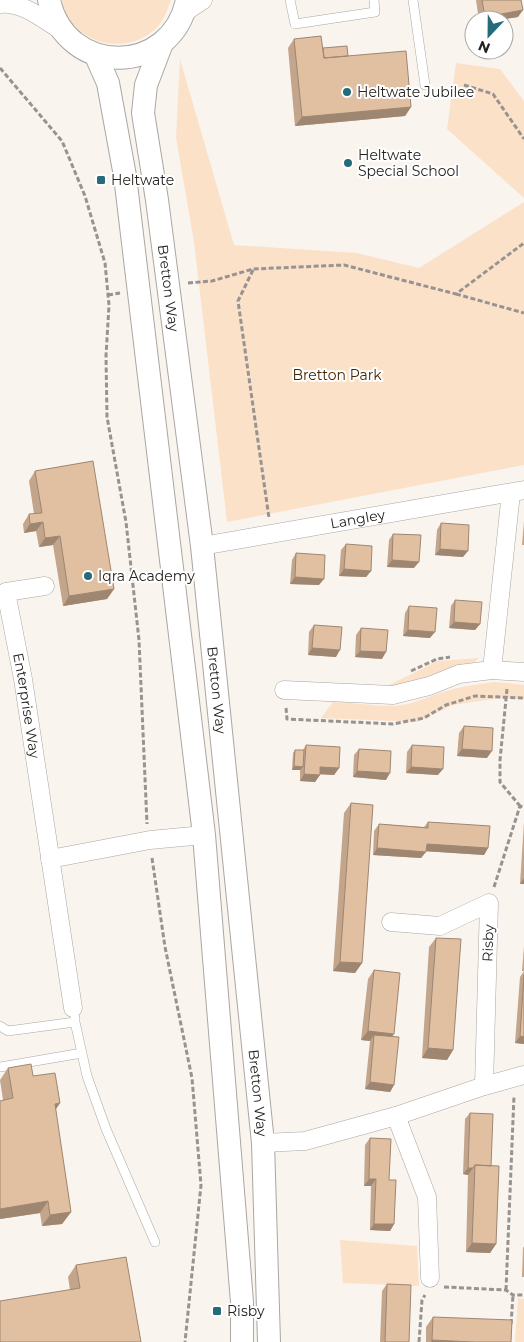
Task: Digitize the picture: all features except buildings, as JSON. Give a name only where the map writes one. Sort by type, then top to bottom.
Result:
[{"type":"street","points":[[49,0],[52,12],[62,31]]},
{"type":"street","points":[[7,2],[28,10],[62,31],[80,47],[96,56],[123,58],[143,54],[162,43],[175,29],[186,6],[203,0]]},
{"type":"street","name":"Bretton Way","points":[[162,43],[146,85],[143,113],[157,200],[202,546],[263,1143],[269,1342]]},
{"type":"street","name":"Bretton Way","points":[[96,56],[108,83],[125,176],[204,835],[242,1302],[242,1342]]},
{"type":"street","name":"Langley","points":[[202,546],[517,491],[508,671]]},
{"type":"street","name":"Enterprise Way","points":[[45,586],[6,592],[24,679],[74,1015]]},
{"type":"street","points":[[284,690],[393,695],[429,686],[459,674],[508,671]]},
{"type":"street","points":[[50,859],[150,840],[204,835]]},
{"type":"street","name":"Risby","points":[[391,922],[440,926],[489,903],[484,1086]]},
{"type":"street","points":[[263,1143],[305,1141],[396,1116],[519,1076]]},
{"type":"street","points":[[396,1116],[427,1197],[430,1282]]},
{"type":"lane","points":[[290,0],[295,24],[375,12],[374,0]]},
{"type":"lane","points":[[413,0],[425,86]]},
{"type":"lane","points":[[0,1026],[8,1031],[74,1015],[87,1076],[106,1129],[154,1242]]},
{"type":"lane","points":[[0,1067],[82,1053]]},
{"type":"path","points":[[0,68],[62,141],[85,196],[105,263],[109,305],[106,356],[107,417],[126,522],[139,640],[145,811]]},
{"type":"path","points":[[464,85],[493,94],[524,140]]},
{"type":"path","points":[[456,294],[524,243]]},
{"type":"path","points":[[184,284],[212,281],[254,269],[344,265],[524,314]]},
{"type":"path","points":[[254,269],[238,301],[271,533]]},
{"type":"path","points":[[489,903],[522,806],[500,782],[500,760],[508,671]]},
{"type":"path","points":[[156,882],[165,947],[192,1078],[201,1185],[185,1342]]},
{"type":"path","points":[[506,1290],[519,1076]]},
{"type":"path","points":[[419,1342],[422,1300],[430,1282],[506,1290],[513,1295],[524,1295]]},
{"type":"path","points":[[510,1333],[513,1295]]},
{"type":"green space","points":[[62,0],[171,0],[162,20],[154,30],[141,38],[127,43],[113,44],[99,41],[86,35],[75,26],[67,14]]},
{"type":"green space","name":"Bretton Park","points":[[180,59],[234,245],[357,253],[419,268],[524,202],[524,465],[227,522],[194,242],[176,138]]},
{"type":"green space","points":[[456,63],[500,69],[524,101],[524,198],[447,129]]},
{"type":"green space","points":[[479,658],[473,663],[417,684],[387,686],[438,661]]},
{"type":"green space","points":[[495,682],[524,685],[524,699],[500,698],[453,705],[417,722],[321,718],[333,702],[385,706],[402,705],[455,689]]},
{"type":"green space","points":[[340,1240],[417,1246],[419,1286],[343,1283]]},
{"type":"green space","points":[[518,1298],[524,1299],[524,1342],[515,1342]]},
{"type":"place","name":"Heltwate Jubilee","points":[[347,92]]},
{"type":"place","name":"Heltwate Special School","points":[[348,163]]},
{"type":"place","name":"Heltwate","points":[[101,180]]},
{"type":"place","name":"Iqra Academy","points":[[88,576]]},
{"type":"place","name":"Risby","points":[[217,1311]]}]
